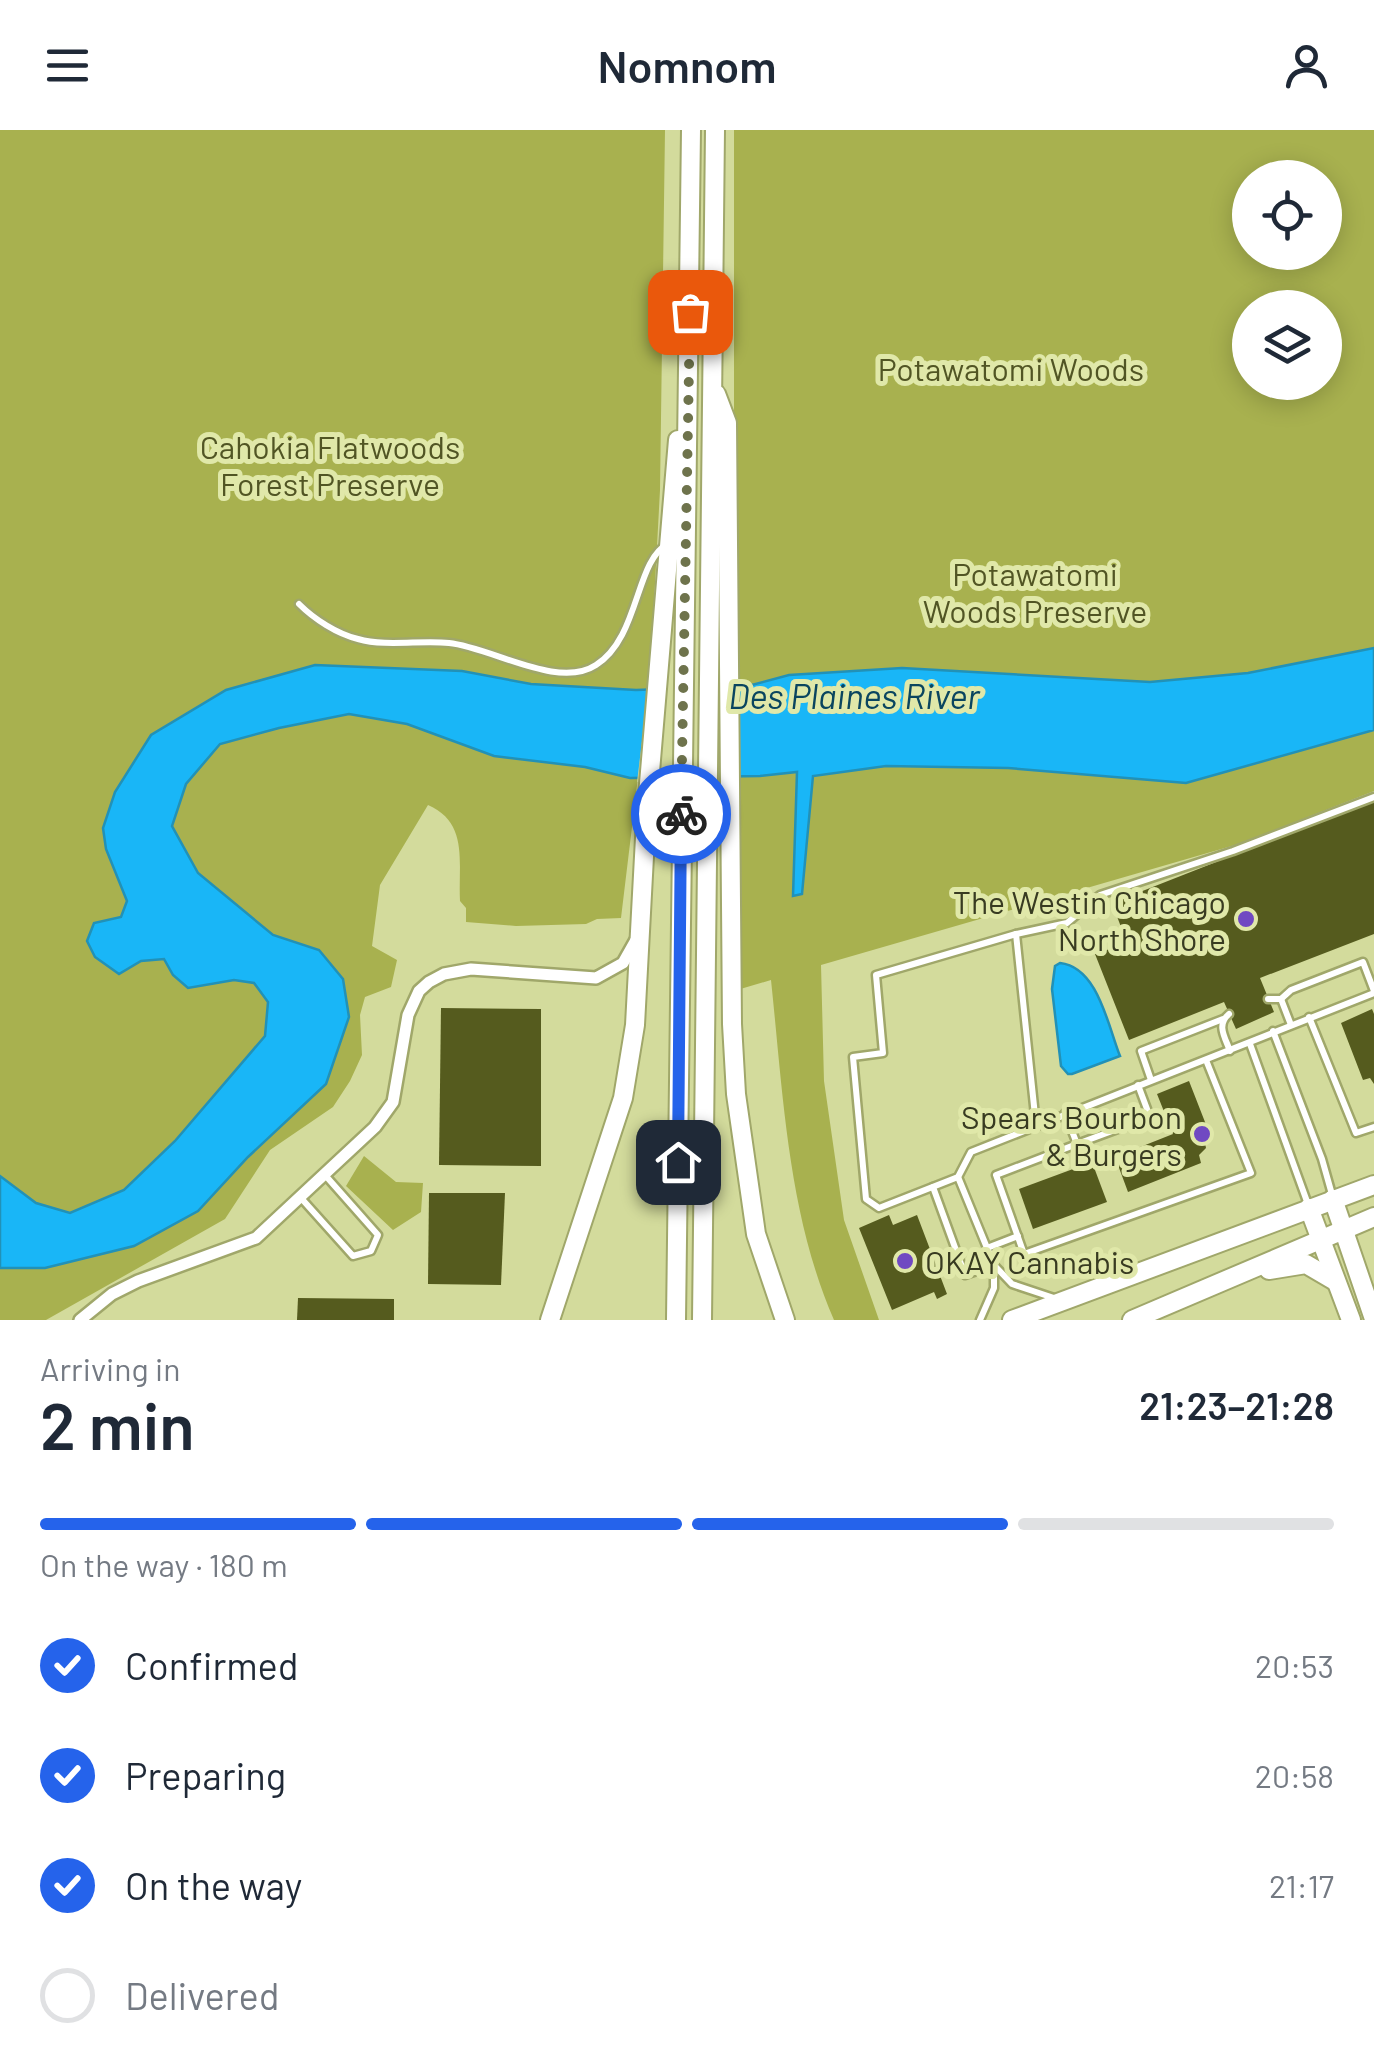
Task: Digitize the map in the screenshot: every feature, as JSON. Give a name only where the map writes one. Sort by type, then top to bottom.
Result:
[{"type":"main road","points":[[676,1320],[691,130]]},
{"type":"main road","points":[[702,1320],[715,130]]},
{"type":"main road","points":[[713,386],[727,423],[736,1094],[756,1234],[785,1318]]},
{"type":"main road","points":[[542,1320],[546,1308],[552,1311],[598,1180],[622,1098],[635,1024],[648,792],[680,412],[690,387]]},
{"type":"main road","points":[[1012,1320],[1374,1185]]},
{"type":"main road","points":[[1333,1200],[1374,1319]]},
{"type":"main road","points":[[1309,1208],[1350,1320]]},
{"type":"main road","points":[[1132,1320],[1374,1216]]},
{"type":"main road","points":[[1211,1286],[1296,1263],[1314,1266],[1335,1281]]},
{"type":"street","points":[[80,1320],[112,1294],[138,1281],[256,1238],[375,1127],[393,1102],[408,1015],[419,991],[444,974],[498,970],[596,978],[622,964],[640,930]]},
{"type":"lane","points":[[299,604],[310,616],[358,640],[452,643],[558,673],[579,674],[596,666],[614,650],[624,635],[655,555],[670,542]]},
{"type":"lane","points":[[1268,999],[1281,999],[1291,990],[1362,962],[1374,992],[971,1152],[958,1177],[878,1208],[866,1199],[853,1056],[883,1053],[876,975],[1067,922],[1100,894],[1374,797]]},
{"type":"lane","points":[[1016,934],[1036,1125]]},
{"type":"lane","points":[[1281,999],[1290,1025]]},
{"type":"lane","points":[[1151,1080],[1140,1051],[1226,1017],[1221,1027],[1230,1051]]},
{"type":"lane","points":[[1310,1018],[1356,1133],[1374,1127]]},
{"type":"lane","points":[[1273,1032],[1322,1159],[1333,1200]]},
{"type":"lane","points":[[1250,1044],[1309,1208]]},
{"type":"lane","points":[[1138,1084],[1150,1117],[996,1174],[1024,1254],[1251,1173],[1206,1060]]},
{"type":"lane","points":[[1065,1113],[1077,1144]]},
{"type":"lane","points":[[300,1198],[353,1256],[371,1251],[378,1235],[325,1175]]},
{"type":"lane","points":[[958,1177],[994,1264],[1012,1284],[1063,1300]]},
{"type":"lane","points":[[933,1187],[965,1275],[994,1264]]},
{"type":"lane","points":[[987,1248],[1018,1236]]},
{"type":"lane","points":[[980,1320],[994,1288],[994,1264]]},
{"type":"green space","name":"Cahokia Flatwoods Forest Preserve","points":[[0,130],[665,130],[660,490],[650,678],[621,918],[597,919],[586,924],[516,926],[466,922],[466,908],[460,901],[456,833],[441,813],[428,805],[380,885],[372,946],[397,960],[391,987],[365,997],[360,1015],[362,1055],[333,1107],[270,1150],[225,1219],[46,1320],[0,1320]]},
{"type":"green space","name":"Potawatomi Woods Preserve","points":[[734,130],[1374,130],[1374,791],[1242,843],[821,965],[824,1081],[844,1220],[879,1320],[834,1320],[806,1238],[797,1196],[771,980],[737,990],[738,679],[734,673]]},
{"type":"green space","points":[[364,1156],[396,1182],[423,1183],[421,1212],[393,1230],[346,1186]]},
{"type":"water","name":"Des Plaines River","points":[[1374,648],[1374,730],[1186,783],[1008,768],[886,766],[813,776],[802,894],[793,896],[797,772],[630,778],[585,767],[494,756],[407,724],[349,714],[220,744],[186,784],[172,826],[198,873],[273,935],[319,950],[343,979],[349,1017],[326,1084],[248,1157],[198,1211],[134,1246],[45,1268],[0,1268],[0,1176],[36,1203],[70,1213],[124,1190],[175,1141],[265,1036],[268,1002],[254,983],[234,980],[188,988],[173,975],[164,959],[141,961],[119,974],[95,957],[87,941],[94,923],[121,917],[127,901],[106,849],[103,828],[115,792],[151,735],[226,690],[315,665],[462,671],[531,684],[636,690],[748,686],[789,675],[902,668],[1150,682],[1248,673]]},
{"type":"water","points":[[1060,963],[1073,967],[1093,986],[1120,1056],[1072,1074],[1061,1066],[1052,989],[1055,966]]},
{"type":"pier","points":[[738,681],[738,782],[637,782],[649,685]]},
{"type":"building","name":"The Westin Chicago North Shore","points":[[1374,800],[1374,934],[1260,978],[1274,1012],[1236,1029],[1224,1002],[1129,1040],[1095,954],[1127,943],[1112,903]]},
{"type":"building","points":[[441,1008],[541,1009],[541,1166],[439,1165]]},
{"type":"building","points":[[1372,1009],[1374,1084],[1370,1078],[1363,1080],[1341,1023]]},
{"type":"building","points":[[1189,1081],[1212,1140],[1205,1143],[1206,1148],[1199,1155],[1201,1163],[1128,1192],[1115,1157],[1173,1134],[1157,1094]]},
{"type":"building","points":[[1092,1162],[1107,1202],[1033,1229],[1019,1189]]},
{"type":"building","points":[[429,1193],[505,1193],[501,1285],[428,1284]]},
{"type":"building","points":[[889,1215],[893,1225],[917,1215],[947,1294],[937,1299],[934,1292],[892,1310],[859,1228]]},
{"type":"building","points":[[298,1298],[394,1299],[394,1320],[297,1320]]},
{"type":"way so far","points":[[681,814],[690,312]]},
{"type":"place","name":"The Westin Chicago North Shore","points":[[1246,919]]},
{"type":"place","name":"Spears Bourbon & Burgers","points":[[1202,1134]]},
{"type":"place","name":"OKAY Cannabis","points":[[905,1261]]},
{"type":"route","points":[[678,1162],[681,814]]},
{"type":"park label","name":"Potawatomi Woods","points":[[1011,368]]}]
